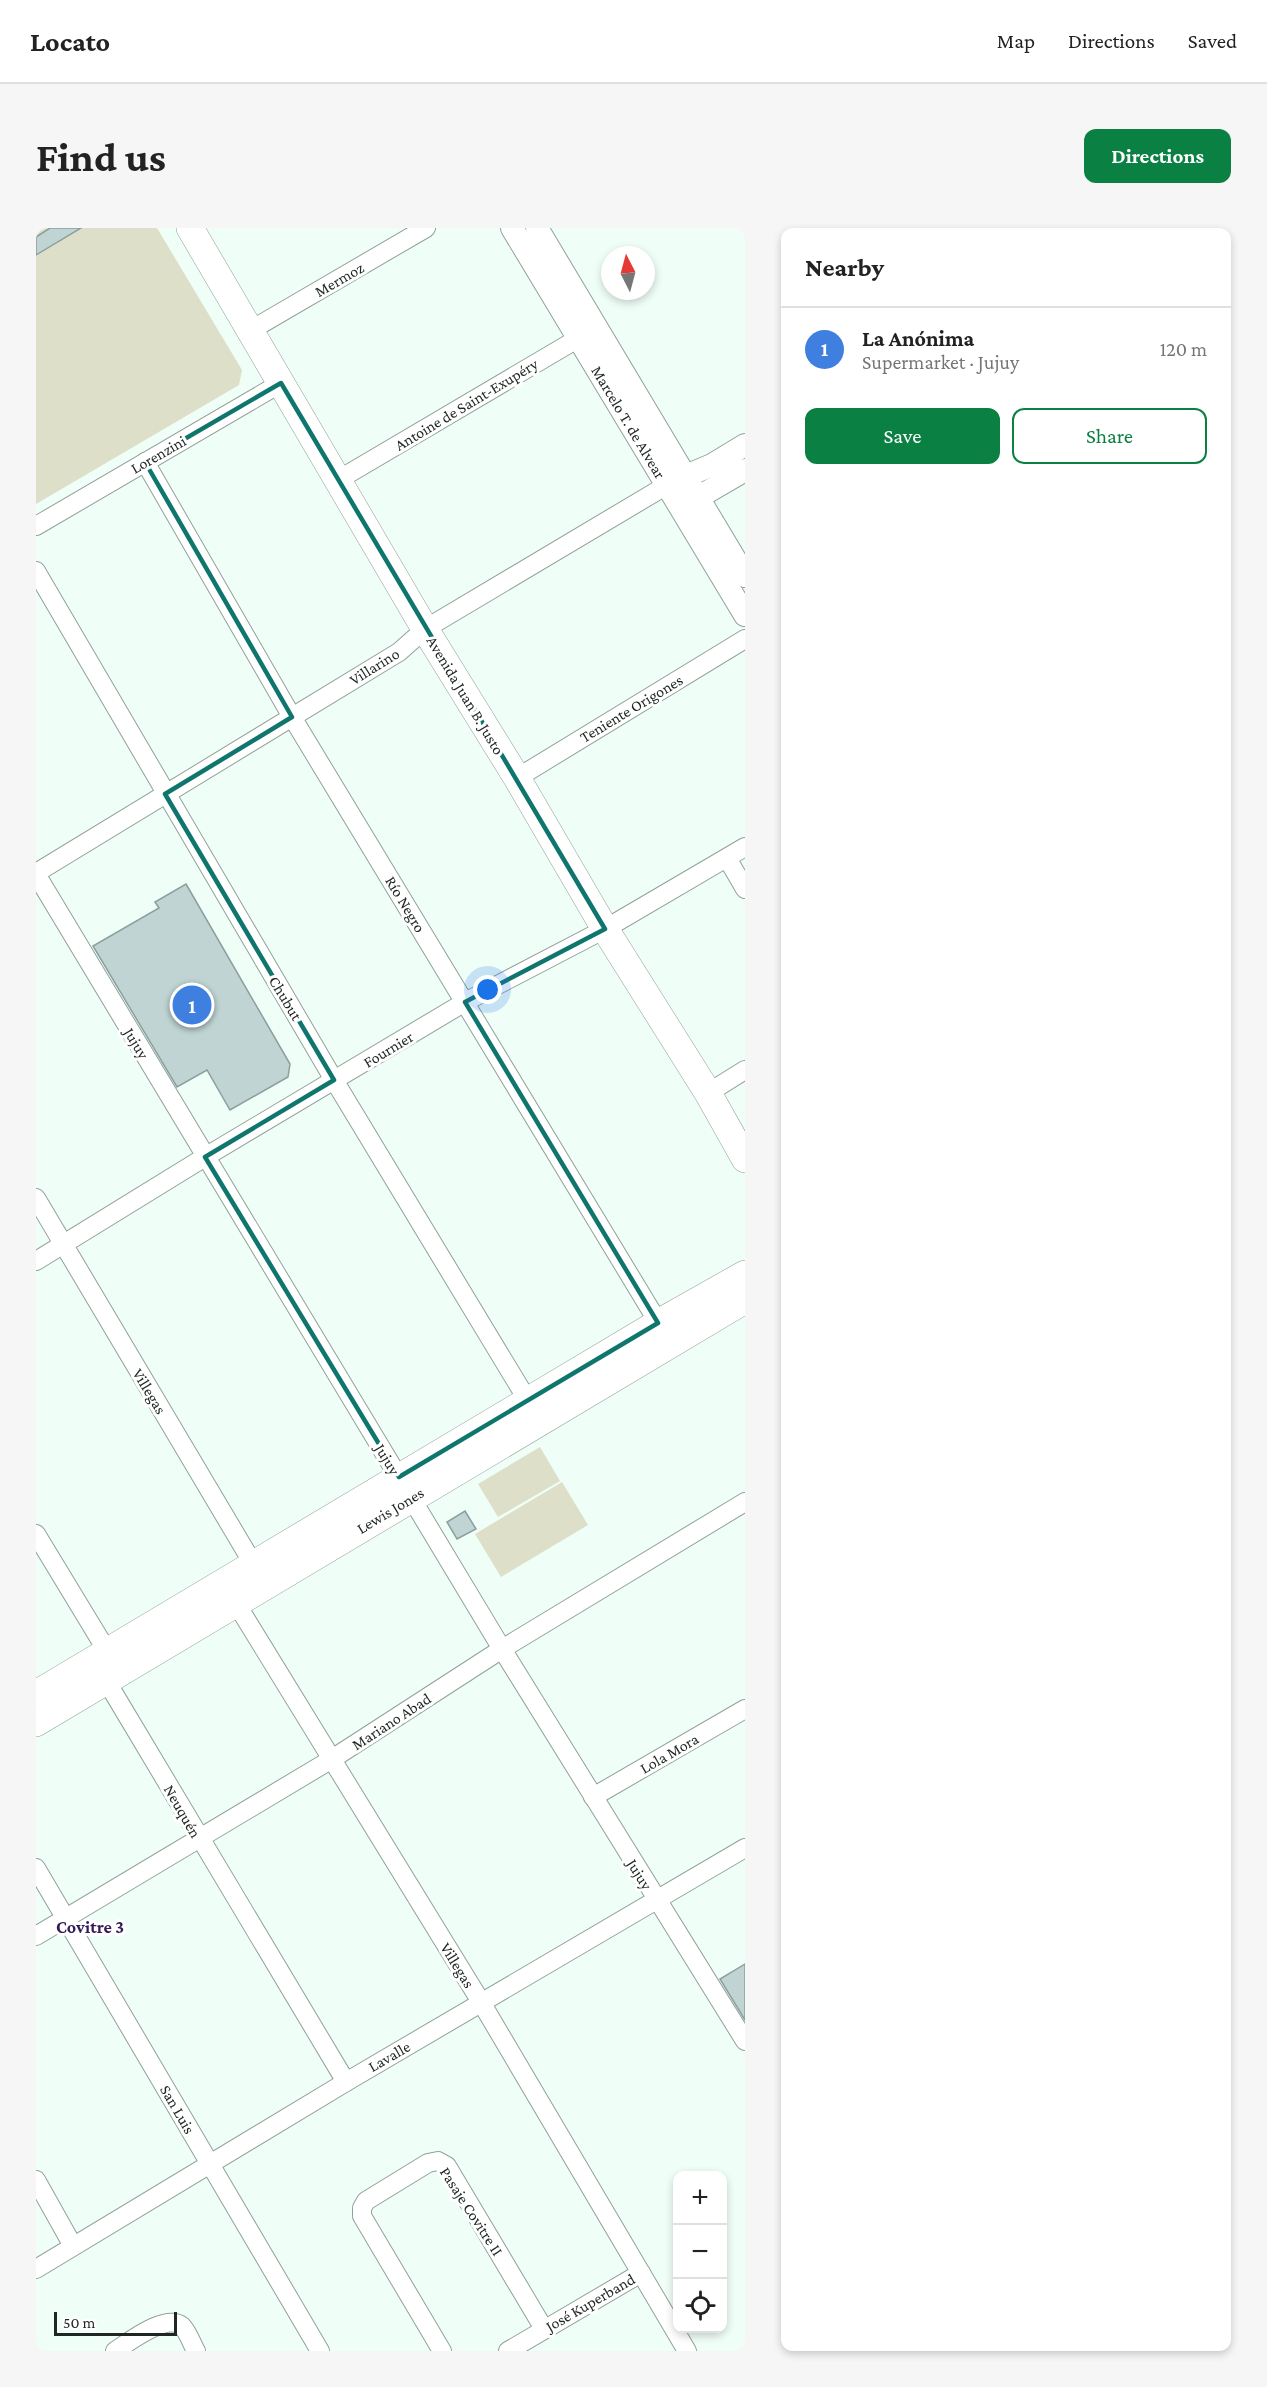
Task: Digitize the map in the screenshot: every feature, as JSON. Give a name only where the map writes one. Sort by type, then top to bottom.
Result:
[{"type":"main road","name":"Avenida Juan B. Justo","points":[[190,228],[425,629],[517,778],[605,929],[708,1094],[745,1160]]},
{"type":"main road","name":"Lewis Jones","points":[[36,1723],[107,1682],[230,1593],[259,1575],[665,1333],[745,1274]]},
{"type":"main road","name":"Lewis Jones","points":[[665,1333],[745,1299]]},
{"type":"main road","name":"Lewis Jones","points":[[36,1694],[107,1651],[230,1593]]},
{"type":"street","name":"Mermoz","points":[[251,330],[426,228]]},
{"type":"street","name":"Marcelo T. de Alvear","points":[[512,228],[587,333],[676,480],[745,615]]},
{"type":"street","name":"Marcelo T. de Alvear","points":[[540,229],[587,333]]},
{"type":"street","name":"Antoine de Saint-Exupéry","points":[[338,480],[587,333]]},
{"type":"street","name":"Lorenzini","points":[[36,526],[281,383]]},
{"type":"street","name":"Villarino","points":[[36,873],[399,652],[425,629],[676,480],[712,465],[745,446]]},
{"type":"street","name":"Río Negro","points":[[145,462],[292,717],[665,1333]]},
{"type":"street","points":[[689,503],[745,470]]},
{"type":"street","name":"Marcelo T. de Alvear","points":[[689,503],[745,576]]},
{"type":"street","name":"Chubut","points":[[36,571],[334,1080],[534,1412]]},
{"type":"street","name":"Teniente Origones","points":[[517,778],[745,639]]},
{"type":"street","name":"Fournier","points":[[36,1261],[465,1002],[605,929],[745,847]]},
{"type":"street","points":[[727,858],[745,889]]},
{"type":"street","name":"Jujuy","points":[[36,873],[502,1649],[745,2041]]},
{"type":"street","points":[[708,1094],[745,1070]]},
{"type":"street","name":"Villegas","points":[[36,1198],[259,1575]]},
{"type":"street","name":"Mariano Abad","points":[[36,1936],[332,1759],[502,1649],[745,1502]]},
{"type":"street","points":[[36,1534],[107,1651],[107,1682]]},
{"type":"street","name":"Villegas","points":[[230,1593],[481,2002],[687,2351]]},
{"type":"street","name":"Neuquén","points":[[107,1682],[345,2082]]},
{"type":"street","name":"Lola Mora","points":[[593,1797],[745,1709]]},
{"type":"street","name":"Lavalle","points":[[36,2269],[345,2082],[745,1848]]},
{"type":"street","name":"San Luis","points":[[36,1868],[321,2351]]},
{"type":"street","name":"Pasaje Covitre II","points":[[442,2351],[362,2216],[362,2208],[366,2201],[428,2163],[438,2161],[447,2166],[544,2329]]},
{"type":"street","points":[[36,2180],[73,2246]]},
{"type":"street","name":"José Kuperband","points":[[508,2351],[641,2273]]},
{"type":"street","points":[[115,2351],[159,2324],[172,2322],[182,2326],[196,2351]]},
{"type":"highlighted area","points":[[281,383],[605,929],[465,1002],[658,1323],[399,1477],[205,1157],[334,1080],[165,794],[292,717],[145,462]]},
{"type":"green space","points":[[36,228],[157,228],[242,370],[239,385],[36,504]]},
{"type":"green space","points":[[540,1447],[560,1481],[498,1517],[478,1484]]},
{"type":"green space","points":[[562,1482],[588,1525],[501,1577],[475,1534]]},
{"type":"building","points":[[50,228],[81,228],[36,255],[36,237]]},
{"type":"building","points":[[186,884],[290,1064],[288,1077],[230,1110],[207,1070],[177,1087],[93,946],[159,908],[155,902]]},
{"type":"building","points":[[465,1511],[476,1529],[457,1539],[447,1522]]},
{"type":"building","points":[[745,1964],[745,2020],[720,1979]]},
{"type":"place","name":"La Anónima","points":[[192,1005]]},
{"type":"district","name":"Covitre 3","points":[[90,1927]]}]
